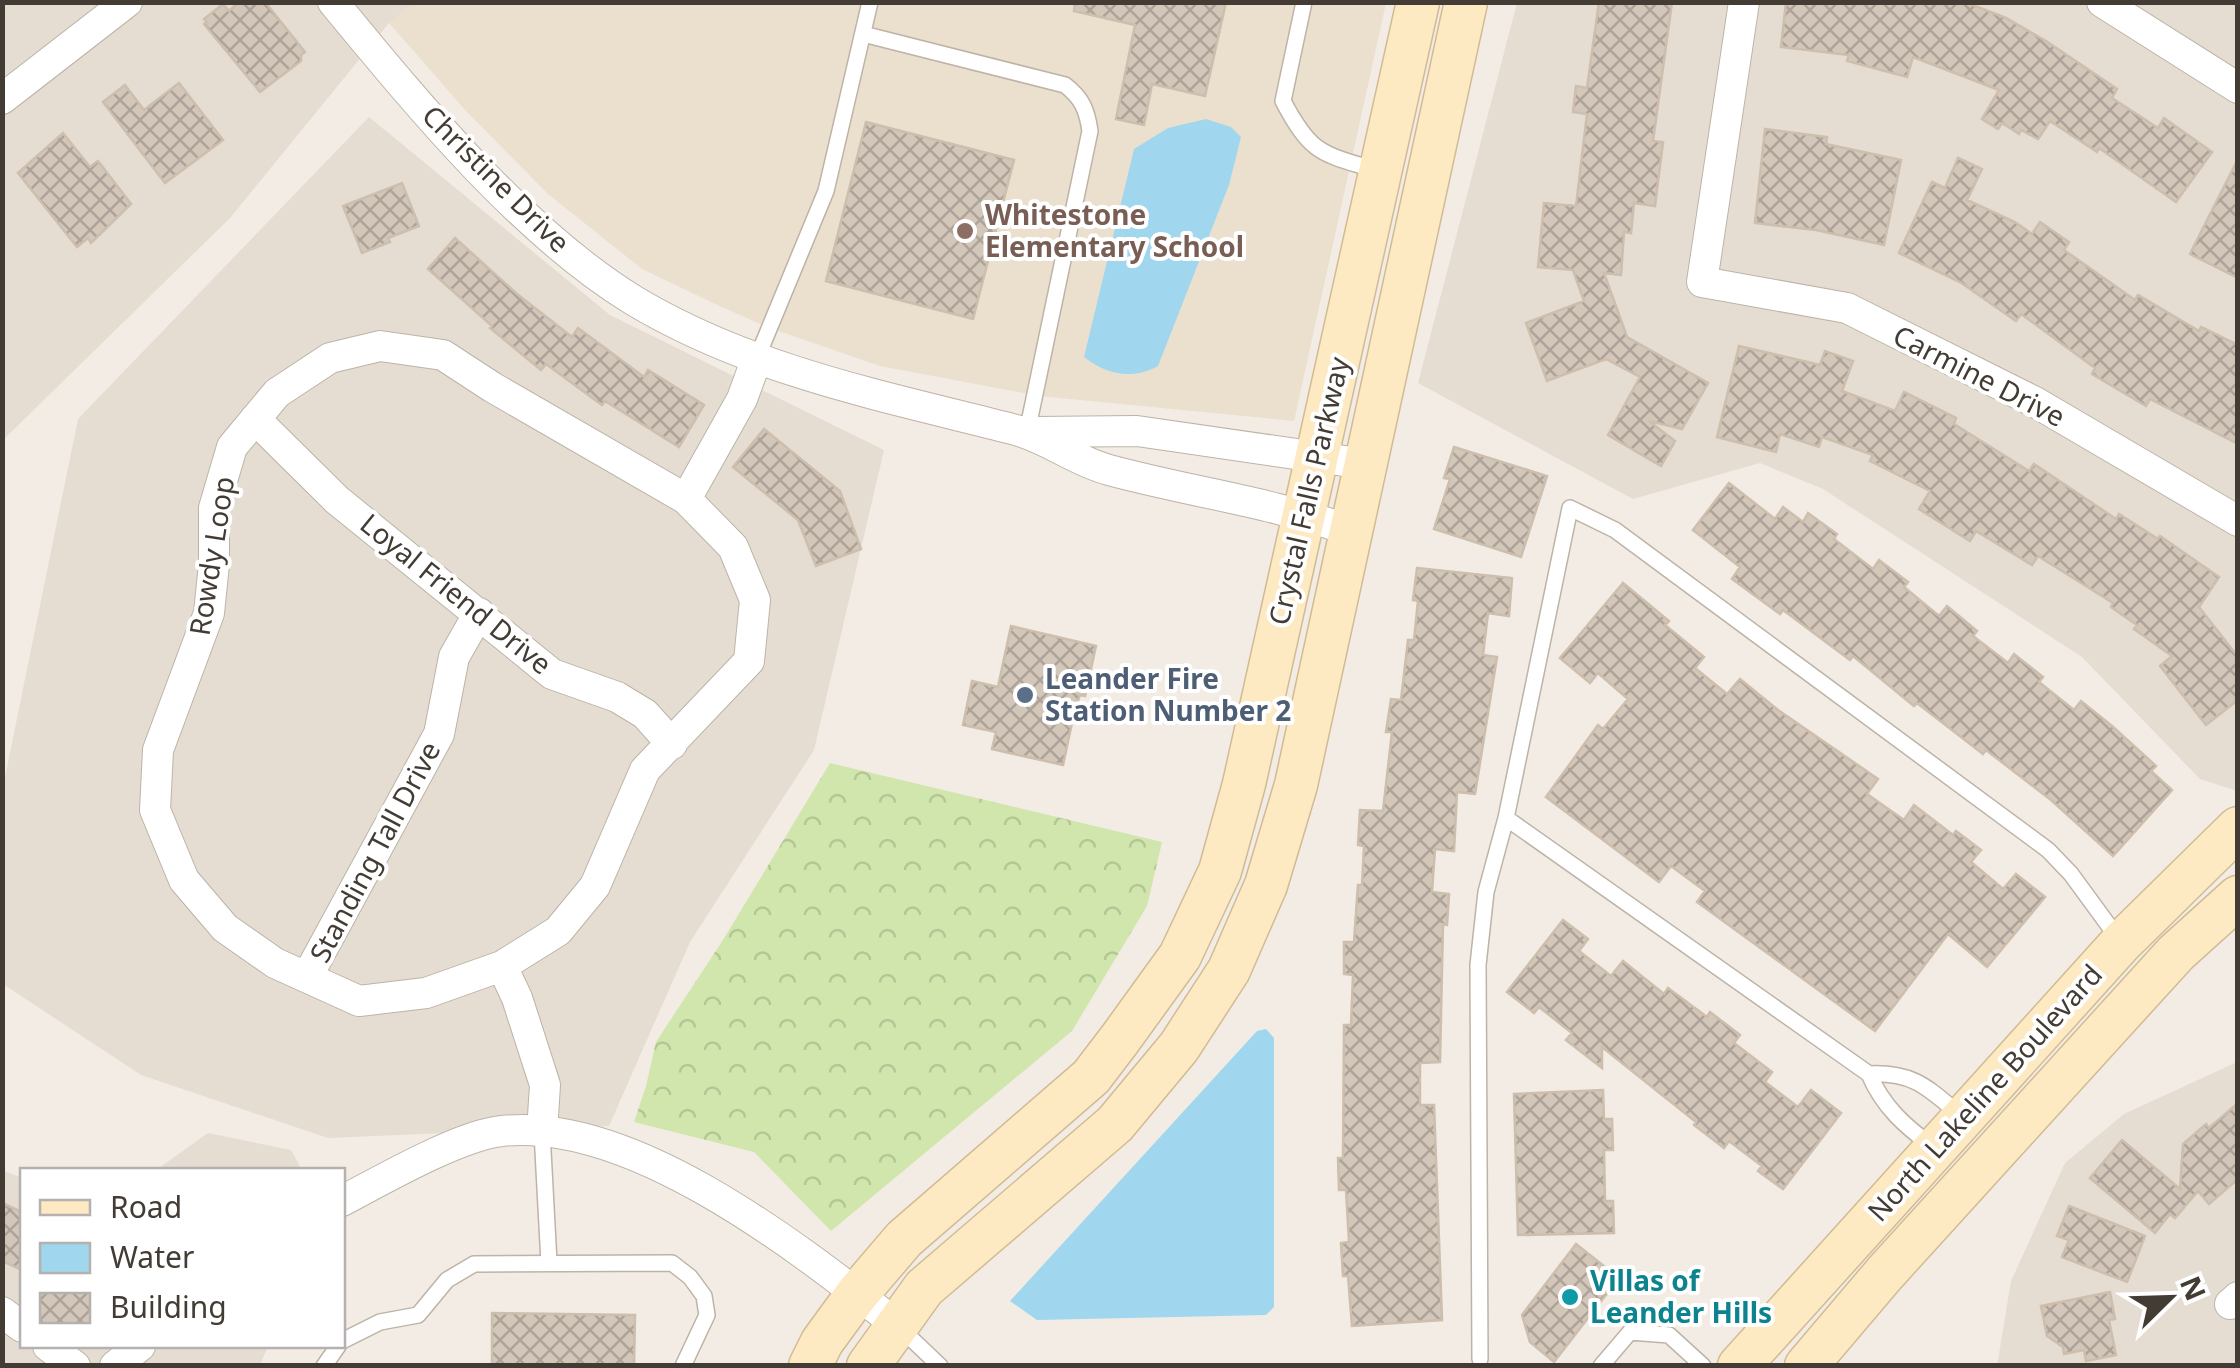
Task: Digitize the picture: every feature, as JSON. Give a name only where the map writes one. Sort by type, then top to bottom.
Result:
[{"type":"street","points":[[2,99],[127,2]]},
{"type":"street","name":"Christine Drive","points":[[333,2],[440,128],[555,243],[634,300],[757,358],[841,386],[1027,432],[1104,469],[1304,514],[1351,531]]},
{"type":"street","name":"Crystal Falls Parkway","points":[[810,1366],[822,1342],[857,1294],[904,1240],[1091,1077],[1180,956],[1220,872],[1244,784],[1418,2]]},
{"type":"street","name":"Crystal Falls Parkway","points":[[868,1366],[924,1288],[1115,1124],[1179,1046],[1229,970],[1266,886],[1296,785],[1466,2]]},
{"type":"street","name":"Carmine Drive","points":[[1744,2],[1702,282],[1846,308],[2036,402],[2238,521]]},
{"type":"street","points":[[2102,2],[2238,88]]},
{"type":"street","name":"Rowdy Loop","points":[[380,346],[443,355],[686,499],[733,547],[755,600],[749,662],[646,770],[595,886],[558,931],[502,966],[426,993],[359,1001],[275,963],[225,928],[184,880],[155,810],[158,750],[209,613],[214,508],[232,447],[277,393],[330,358],[380,346]]},
{"type":"street","points":[[686,499],[742,399],[757,358]]},
{"type":"street","name":"Loyal Friend Drive","points":[[256,419],[337,500],[552,674],[618,696],[645,714],[672,744]]},
{"type":"street","name":"Christine Drive","points":[[1027,432],[1137,431],[1365,464]]},
{"type":"street","name":"Standing Tall Drive","points":[[306,977],[439,734],[454,657],[479,614]]},
{"type":"street","name":"North Lakeline Boulevard","points":[[1738,1366],[2122,943],[2238,828]]},
{"type":"street","name":"North Lakeline Boulevard","points":[[1806,1366],[1884,1273],[2176,953],[2238,897]]},
{"type":"street","points":[[502,966],[518,998],[545,1085],[542,1132]]},
{"type":"street","points":[[345,1200],[471,1138],[502,1130],[542,1132],[592,1142],[674,1173],[749,1215],[896,1324]]},
{"type":"street","points":[[51,1348],[76,1366]]},
{"type":"street","points":[[115,1366],[138,1348]]},
{"type":"lane","points":[[757,358],[826,191],[870,2]]},
{"type":"lane","points":[[1304,2],[1282,101],[1299,132],[1318,152],[1380,172]]},
{"type":"lane","points":[[863,34],[1065,86],[1080,96],[1088,114],[1090,130],[1027,432]]},
{"type":"lane","points":[[1480,1359],[1478,966],[1486,892],[1506,818],[1570,508],[1615,530],[2048,850],[2071,874],[2122,943]]},
{"type":"lane","points":[[1506,818],[1870,1074],[1879,1098],[1906,1127],[1948,1132],[1933,1092],[1899,1072],[1870,1074]]},
{"type":"lane","points":[[542,1132],[548,1262]]},
{"type":"lane","points":[[345,1340],[380,1322],[418,1315],[447,1280],[474,1264],[672,1263],[690,1276],[704,1296],[707,1315],[683,1366]]},
{"type":"lane","points":[[896,1324],[940,1366]]},
{"type":"lane","points":[[1601,1366],[1630,1332],[1669,1335],[1703,1366]]},
{"type":"shaded area","name":"Whitestone Elementary School","points":[[415,2],[1386,3],[1294,421],[1039,396],[880,366],[767,327],[711,302],[642,269],[548,194],[466,111],[389,23]]},
{"type":"shaded area","points":[[3,3],[415,3],[389,23],[230,218],[3,440]]},
{"type":"shaded area","points":[[1517,3],[2237,3],[2237,791],[2200,779],[2082,657],[1823,489],[1760,463],[1633,499],[1418,383]]},
{"type":"shaded area","points":[[369,117],[610,315],[884,450],[814,750],[690,942],[609,1126],[328,1138],[141,1075],[3,984],[3,787],[78,419]]},
{"type":"shaded area","points":[[2237,1062],[2237,1365],[1997,1366],[2011,1281],[2065,1163],[2124,1114]]},
{"type":"shaded area","points":[[208,1133],[291,1150],[301,1168],[159,1168]]},
{"type":"shaded area","points":[[2,1170],[20,1177],[20,1348],[267,1348],[260,1365],[3,1365]]},
{"type":"green space","points":[[830,763],[1162,842],[1147,906],[1072,1031],[831,1231],[754,1152],[634,1122],[656,1042]]},
{"type":"water","points":[[1206,119],[1231,127],[1241,137],[1229,185],[1158,366],[1130,374],[1102,368],[1084,357],[1134,149],[1168,128]]},
{"type":"water","points":[[1266,1029],[1274,1038],[1274,1307],[1266,1315],[1037,1320],[1010,1301],[1257,1031]]},
{"type":"building","points":[[239,2],[265,2],[305,52],[301,61],[260,92],[204,24],[204,19],[223,4],[229,11]]},
{"type":"building","points":[[1075,2],[1226,2],[1205,96],[1152,84],[1144,125],[1116,119],[1135,25],[1074,11]]},
{"type":"building","points":[[1599,2],[1672,2],[1653,141],[1663,142],[1655,206],[1634,203],[1631,233],[1624,232],[1621,275],[1604,273],[1627,337],[1708,383],[1682,429],[1649,421],[1675,441],[1661,466],[1608,435],[1640,377],[1606,359],[1547,381],[1526,323],[1584,301],[1573,270],[1538,267],[1544,203],[1576,206],[1587,114],[1573,112],[1576,86],[1587,88]]},
{"type":"building","points":[[1786,2],[1965,2],[2006,18],[2046,41],[2117,89],[2112,98],[2158,128],[2164,118],[2212,152],[2176,202],[2099,148],[2097,152],[2050,121],[2038,139],[2021,130],[2019,134],[2002,123],[1998,129],[1982,119],[1999,90],[1913,57],[1907,77],[1847,61],[1849,55],[1781,47]]},
{"type":"building","points":[[179,83],[223,140],[165,183],[103,102],[125,85],[144,110]]},
{"type":"building","points":[[866,122],[1014,160],[973,319],[826,281]]},
{"type":"building","points":[[1765,129],[1827,137],[1826,144],[1901,160],[1884,245],[1816,230],[1755,223]]},
{"type":"building","points":[[63,133],[90,167],[98,161],[131,204],[91,243],[88,238],[77,247],[18,173]]},
{"type":"building","points":[[1958,158],[1982,169],[1967,200],[2032,234],[2040,222],[2069,242],[2064,250],[2135,300],[2138,295],[2199,331],[2201,327],[2238,345],[2238,444],[2150,399],[2146,406],[2092,374],[2095,368],[2021,314],[2016,321],[1960,282],[1899,253],[1932,182],[1945,188]]},
{"type":"building","points":[[2238,159],[2238,278],[2190,254]]},
{"type":"building","points":[[402,183],[419,226],[362,253],[343,206]]},
{"type":"building","points":[[455,238],[572,337],[578,328],[644,377],[648,370],[704,405],[679,447],[605,401],[602,405],[546,364],[541,370],[490,328],[428,269]]},
{"type":"building","points":[[1739,346],[1820,365],[1825,351],[1853,361],[1842,391],[1895,411],[1904,392],[1956,418],[1954,424],[2029,471],[2034,464],[2116,519],[2119,514],[2158,539],[2160,536],[2219,577],[2199,607],[2238,657],[2238,700],[2206,725],[2160,666],[2172,656],[2134,629],[2137,625],[2111,607],[2113,603],[2038,556],[2032,565],[1976,531],[1970,541],[1919,509],[1930,491],[1870,461],[1873,455],[1822,437],[1819,447],[1780,434],[1776,452],[1717,437]]},
{"type":"building","points":[[764,429],[840,491],[861,549],[816,566],[798,520],[733,467]]},
{"type":"building","points":[[1454,447],[1547,476],[1521,557],[1434,529],[1450,479],[1444,478]]},
{"type":"building","points":[[1729,483],[1775,519],[1783,507],[1803,522],[1808,513],[1837,534],[1834,539],[1873,569],[1879,560],[1908,582],[1904,587],[1939,616],[1947,606],[1977,631],[1973,636],[2008,663],[2014,654],[2043,677],[2039,682],[2074,710],[2081,701],[2112,726],[2156,766],[2151,771],[2172,790],[2113,856],[2051,800],[1986,750],[1983,754],[1917,703],[1914,706],[1853,656],[1850,660],[1783,610],[1780,614],[1732,579],[1740,567],[1693,530]]},
{"type":"building","points":[[1417,568],[1512,578],[1509,616],[1488,613],[1483,655],[1497,657],[1475,794],[1457,792],[1454,851],[1435,849],[1432,892],[1449,894],[1447,925],[1443,924],[1440,1062],[1420,1063],[1420,1105],[1434,1105],[1442,1320],[1352,1326],[1341,1243],[1349,1242],[1346,1190],[1339,1190],[1338,1158],[1343,1158],[1344,1025],[1351,1025],[1353,975],[1344,974],[1344,942],[1354,942],[1358,885],[1362,885],[1364,846],[1358,845],[1360,810],[1383,811],[1392,732],[1386,732],[1391,699],[1401,700],[1408,640],[1414,640]]},
{"type":"building","points":[[1623,583],[1704,657],[1695,668],[1727,694],[1740,679],[1878,779],[1867,794],[1904,820],[1914,805],[1953,835],[1956,831],[1981,850],[1971,862],[2003,889],[2016,874],[2045,897],[1987,967],[1948,934],[1875,1031],[1697,902],[1705,891],[1671,866],[1659,882],[1546,797],[1598,725],[1603,729],[1628,699],[1598,673],[1590,683],[1560,658]]},
{"type":"building","name":"Leander Fire Station Number 2","points":[[1011,626],[1096,646],[1085,696],[1080,695],[1075,709],[1063,765],[992,749],[996,732],[963,725],[972,681],[998,687]]},
{"type":"building","points":[[1563,920],[1588,939],[1579,951],[1611,976],[1623,961],[1664,994],[1668,988],[1740,1035],[1734,1043],[1772,1072],[1765,1082],[1798,1107],[1811,1090],[1841,1113],[1783,1189],[1758,1171],[1762,1166],[1729,1141],[1724,1148],[1602,1047],[1602,1068],[1566,1040],[1572,1033],[1539,1007],[1534,1013],[1507,992]]},
{"type":"building","points":[[1603,1090],[1604,1119],[1612,1119],[1613,1150],[1604,1150],[1605,1201],[1613,1201],[1614,1233],[1518,1235],[1514,1094]]},
{"type":"building","points":[[2238,1103],[2238,1179],[2209,1204],[2198,1191],[2175,1218],[2170,1214],[2155,1233],[2090,1178],[2122,1140],[2180,1189],[2183,1144]]},
{"type":"building","points":[[2,1203],[20,1211],[20,1269],[2,1261]]},
{"type":"building","points":[[2069,1206],[2145,1236],[2127,1282],[2062,1257],[2069,1240],[2057,1236]]},
{"type":"building","name":"Villas of Leander Hills","points":[[1576,1244],[1619,1278],[1554,1362],[1530,1342],[1522,1315]]},
{"type":"building","points":[[2110,1292],[2115,1319],[2109,1320],[2116,1355],[2086,1361],[2084,1350],[2064,1354],[2063,1347],[2047,1336],[2041,1306]]},
{"type":"building","points":[[492,1313],[635,1315],[634,1366],[492,1366]]},
{"type":"place","name":"Whitestone Elementary School","points":[[965,231]]},
{"type":"place","name":"Leander Fire Station Number 2","points":[[1025,695]]},
{"type":"place","name":"Villas of Leander Hills","points":[[1570,1297]]}]
